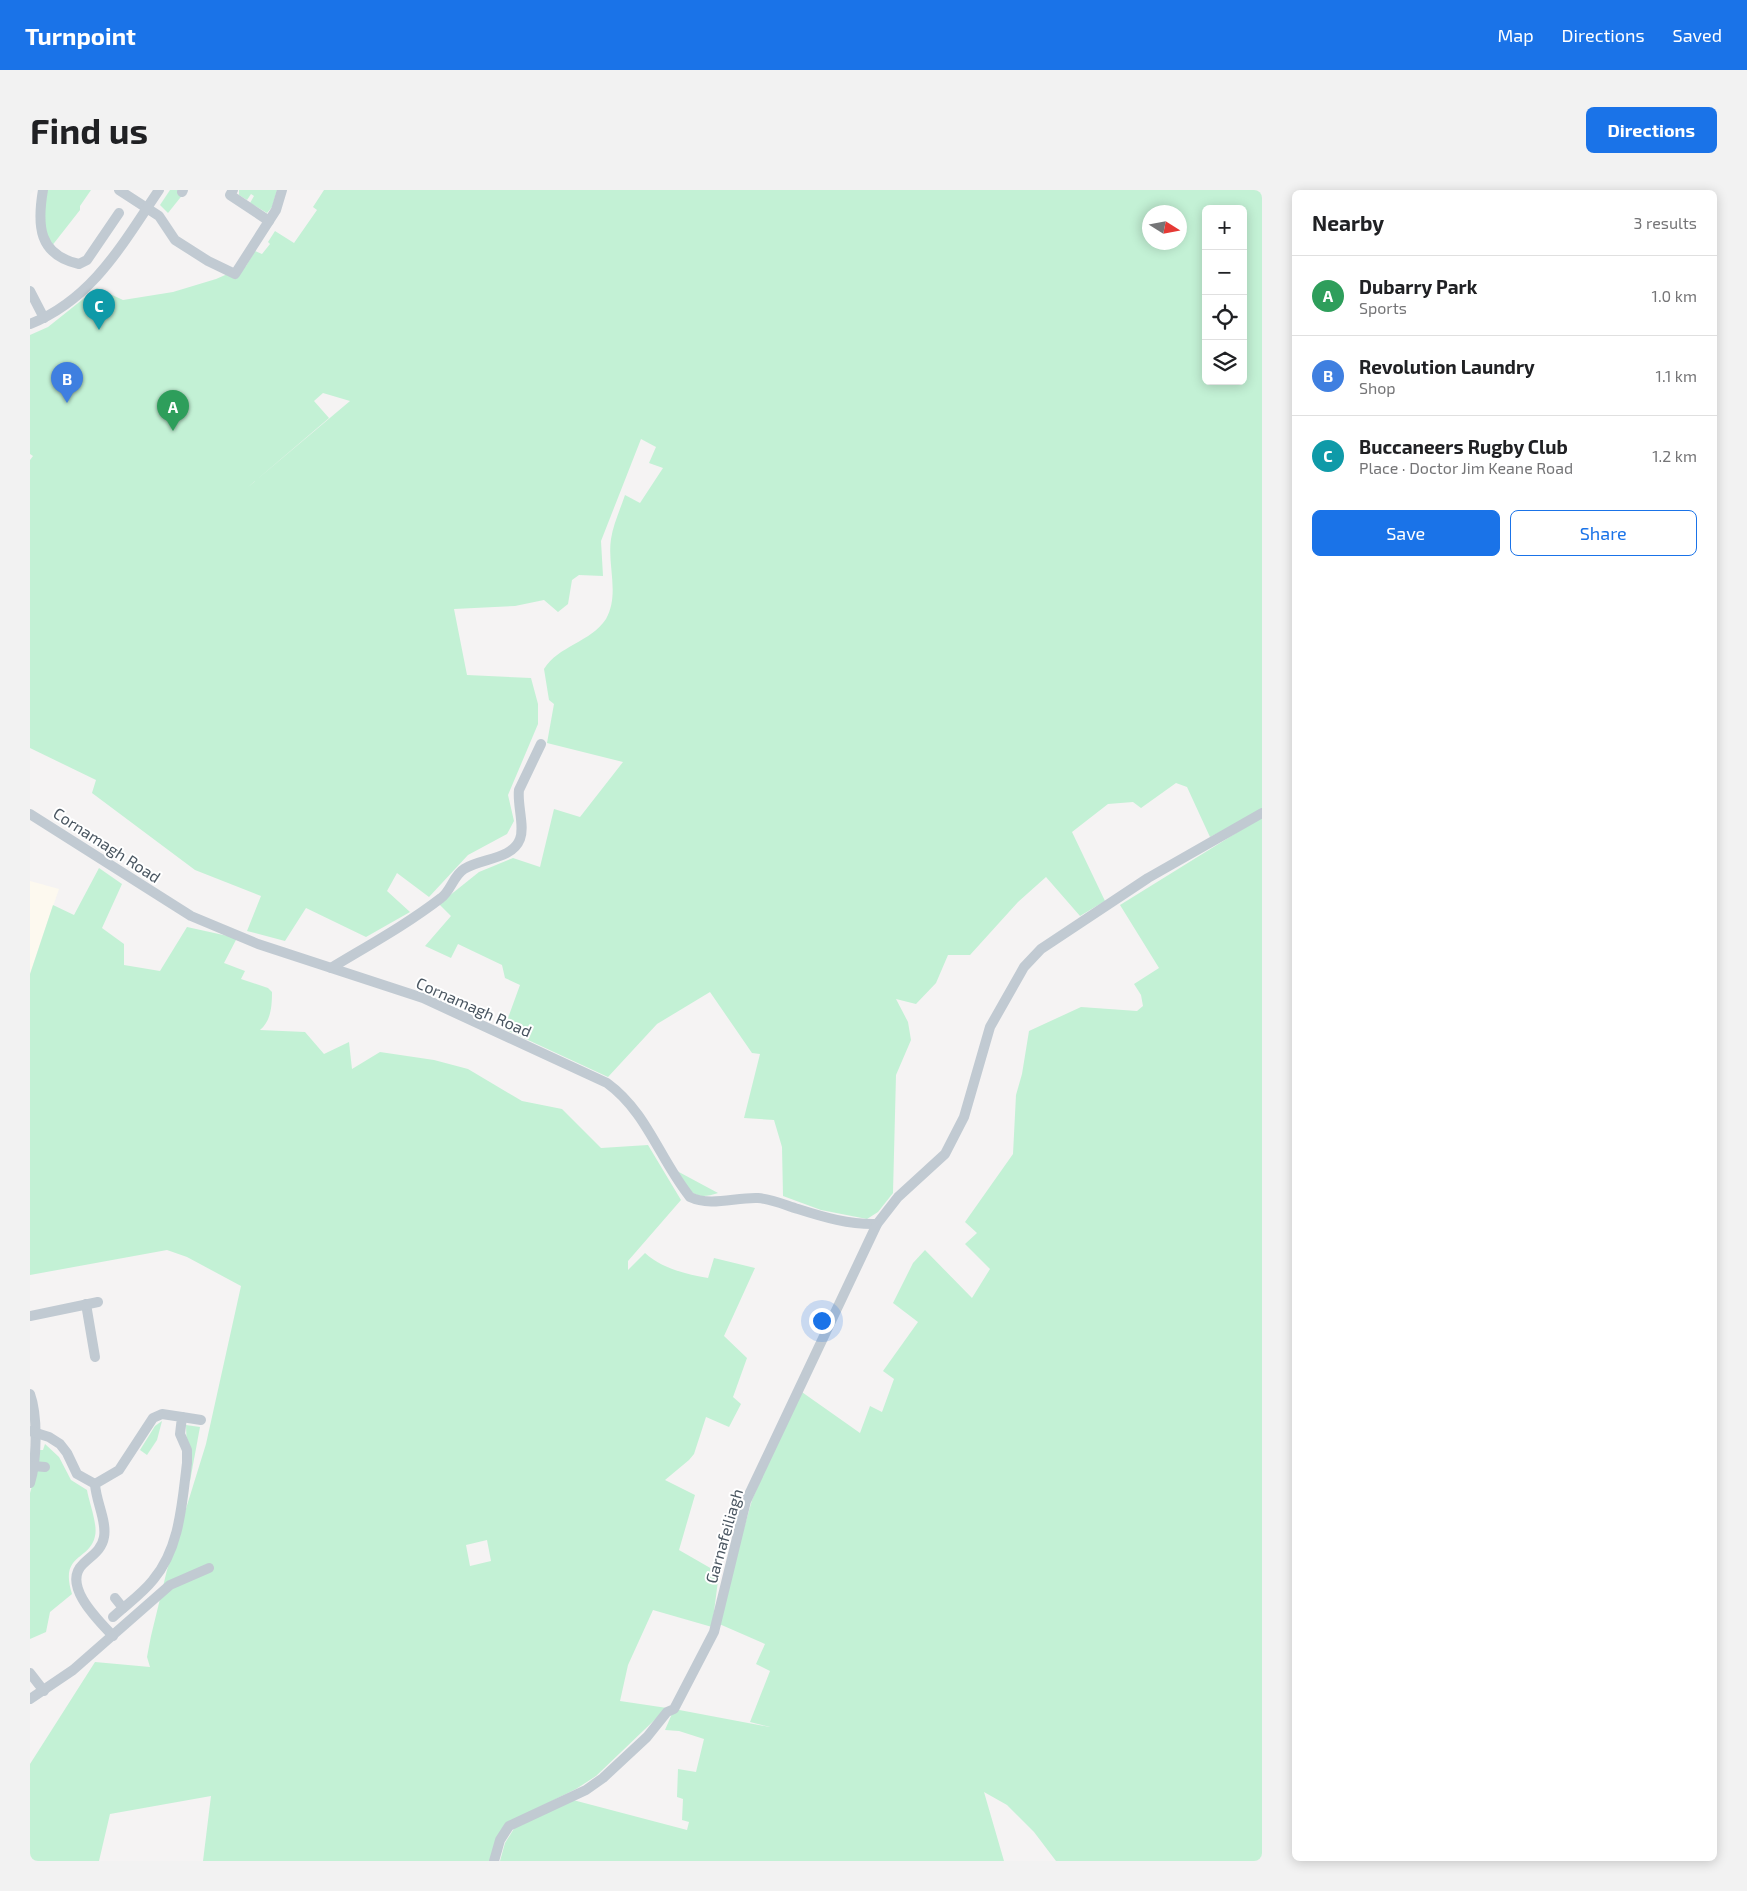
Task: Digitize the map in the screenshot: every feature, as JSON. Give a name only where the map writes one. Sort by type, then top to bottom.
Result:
[{"type":"street","points":[[43,190],[40,219],[42,238],[52,250],[71,262],[79,264],[87,260],[120,213]]},
{"type":"street","points":[[119,190],[161,218],[175,240],[208,261],[235,274],[276,210],[282,190]]},
{"type":"street","points":[[30,324],[67,305],[91,285],[117,254],[159,190]]},
{"type":"street","points":[[228,192],[269,221]]},
{"type":"street","points":[[30,291],[44,318]]},
{"type":"street","points":[[331,968],[406,924],[429,905],[442,898],[456,877],[465,868],[512,850],[520,840],[521,833],[519,790],[541,744]]},
{"type":"street","name":"Garnafeiliagh","points":[[494,1861],[500,1840],[509,1826],[592,1786],[646,1737],[667,1712],[674,1709],[714,1632],[746,1501],[877,1224],[898,1197],[945,1154],[964,1117],[990,1027],[1024,967],[1041,949],[1148,878],[1262,813]]},
{"type":"street","name":"Cornamagh Road","points":[[30,814],[192,916],[258,944],[423,998],[607,1083],[618,1091],[638,1114],[690,1198],[700,1202],[757,1198],[773,1200],[814,1214],[861,1224],[877,1224]]},
{"type":"street","points":[[30,1316],[98,1302]]},
{"type":"street","points":[[86,1304],[95,1357]]},
{"type":"street","points":[[30,1394],[34,1404],[32,1431],[34,1466],[30,1483]]},
{"type":"street","points":[[95,1484],[119,1470],[153,1418],[162,1414],[201,1420]]},
{"type":"street","points":[[113,1617],[155,1578],[164,1565],[172,1547],[181,1508],[187,1463],[187,1450],[180,1434],[182,1417]]},
{"type":"street","points":[[32,1431],[60,1444],[67,1453],[78,1476],[95,1484]]},
{"type":"street","points":[[34,1466],[45,1467]]},
{"type":"street","points":[[95,1484],[105,1528],[104,1541],[98,1551],[80,1567],[77,1579],[84,1602],[113,1636]]},
{"type":"street","points":[[30,1699],[44,1691],[113,1636],[170,1585],[209,1568]]},
{"type":"street","points":[[115,1598],[123,1608]]},
{"type":"street","points":[[30,1673],[44,1691]]},
{"type":"shaded area","points":[[30,881],[59,889],[30,974]]},
{"type":"green space","points":[[46,190],[91,190],[80,206],[80,210],[51,247],[46,234],[44,219]]},
{"type":"green space","points":[[170,190],[178,190],[184,193],[168,213],[160,205]]},
{"type":"green space","points":[[239,190],[277,190],[272,207],[267,213],[250,203],[254,196],[251,194],[247,200],[239,195]]},
{"type":"green space","points":[[324,190],[1262,190],[1262,810],[1210,837],[1187,787],[1176,783],[1141,808],[1133,802],[1108,804],[1072,832],[1105,901],[1080,916],[1046,877],[1018,902],[970,955],[948,955],[936,983],[916,1004],[896,999],[908,1022],[911,1040],[896,1075],[893,1193],[878,1212],[867,1219],[821,1210],[783,1196],[782,1147],[774,1120],[744,1118],[760,1054],[752,1053],[710,992],[657,1024],[608,1077],[504,1029],[520,985],[505,978],[502,965],[458,944],[451,958],[425,946],[451,916],[439,904],[479,872],[513,858],[540,867],[554,809],[580,817],[623,762],[547,743],[554,704],[549,700],[544,669],[557,655],[592,633],[606,619],[610,609],[613,590],[610,549],[613,528],[625,495],[640,503],[663,468],[649,463],[656,447],[641,439],[601,541],[603,576],[579,575],[572,580],[568,604],[558,612],[544,600],[515,606],[454,609],[467,675],[531,678],[538,704],[538,724],[508,795],[514,821],[507,834],[468,855],[429,897],[397,873],[387,891],[410,912],[366,937],[306,908],[285,941],[247,931],[261,896],[195,870],[92,793],[96,780],[30,748],[30,460],[33,456],[30,454],[30,335],[48,327],[97,288],[123,300],[173,292],[216,279],[246,266],[255,251],[262,254],[270,244],[268,242],[275,231],[294,243],[317,210],[313,207]],"holes":[[[323,393],[350,401],[247,488],[329,418],[314,401]]]},
{"type":"green space","points":[[1262,817],[1262,1861],[1056,1861],[1034,1832],[1007,1805],[984,1792],[1004,1861],[500,1861],[505,1843],[515,1827],[573,1800],[687,1830],[689,1822],[682,1820],[683,1799],[677,1797],[678,1769],[696,1772],[704,1739],[679,1731],[665,1730],[674,1709],[770,1727],[750,1722],[770,1671],[756,1664],[765,1644],[717,1623],[752,1500],[799,1390],[860,1433],[870,1406],[882,1412],[894,1379],[883,1371],[918,1322],[893,1303],[913,1263],[925,1250],[972,1298],[990,1269],[965,1244],[977,1233],[965,1222],[1013,1154],[1016,1095],[1022,1074],[1029,1031],[1081,1007],[1137,1011],[1143,1006],[1141,995],[1134,984],[1159,968],[1120,905]]},
{"type":"green space","points":[[99,868],[122,884],[102,928],[124,944],[124,965],[160,971],[187,927],[237,938],[224,963],[245,971],[241,979],[268,988],[272,992],[269,1018],[260,1030],[305,1032],[324,1054],[349,1042],[352,1069],[380,1052],[434,1060],[468,1069],[522,1101],[562,1109],[601,1148],[648,1145],[681,1200],[628,1261],[628,1270],[645,1253],[667,1267],[683,1273],[708,1278],[714,1258],[755,1268],[724,1336],[747,1358],[733,1397],[741,1404],[729,1427],[706,1417],[694,1454],[665,1480],[695,1495],[679,1550],[719,1573],[712,1627],[653,1610],[628,1665],[620,1701],[667,1708],[596,1776],[576,1789],[505,1824],[490,1861],[203,1861],[211,1796],[110,1814],[99,1861],[30,1861],[30,1764],[95,1662],[150,1667],[147,1657],[151,1636],[167,1570],[206,1444],[241,1286],[187,1257],[167,1250],[30,1275],[30,974],[53,905],[74,915]],"holes":[[[487,1540],[491,1561],[470,1566],[466,1545]]]},
{"type":"green space","points":[[677,1171],[718,1193],[703,1196],[693,1193]]},
{"type":"green space","points":[[162,1421],[157,1440],[147,1455],[140,1450],[155,1426]]},
{"type":"green space","points":[[186,1425],[200,1427],[190,1481],[188,1480]]},
{"type":"green space","points":[[45,1444],[59,1457],[71,1480],[87,1490],[96,1531],[92,1544],[72,1564],[69,1571],[72,1594],[50,1612],[46,1632],[30,1639],[30,1493],[39,1462],[38,1450],[43,1450]]},
{"type":"place","name":"Buccaneers Rugby Club","points":[[99,330]]},
{"type":"place","name":"Revolution Laundry","points":[[67,403]]},
{"type":"place","name":"Dubarry Park","points":[[173,431]]}]
